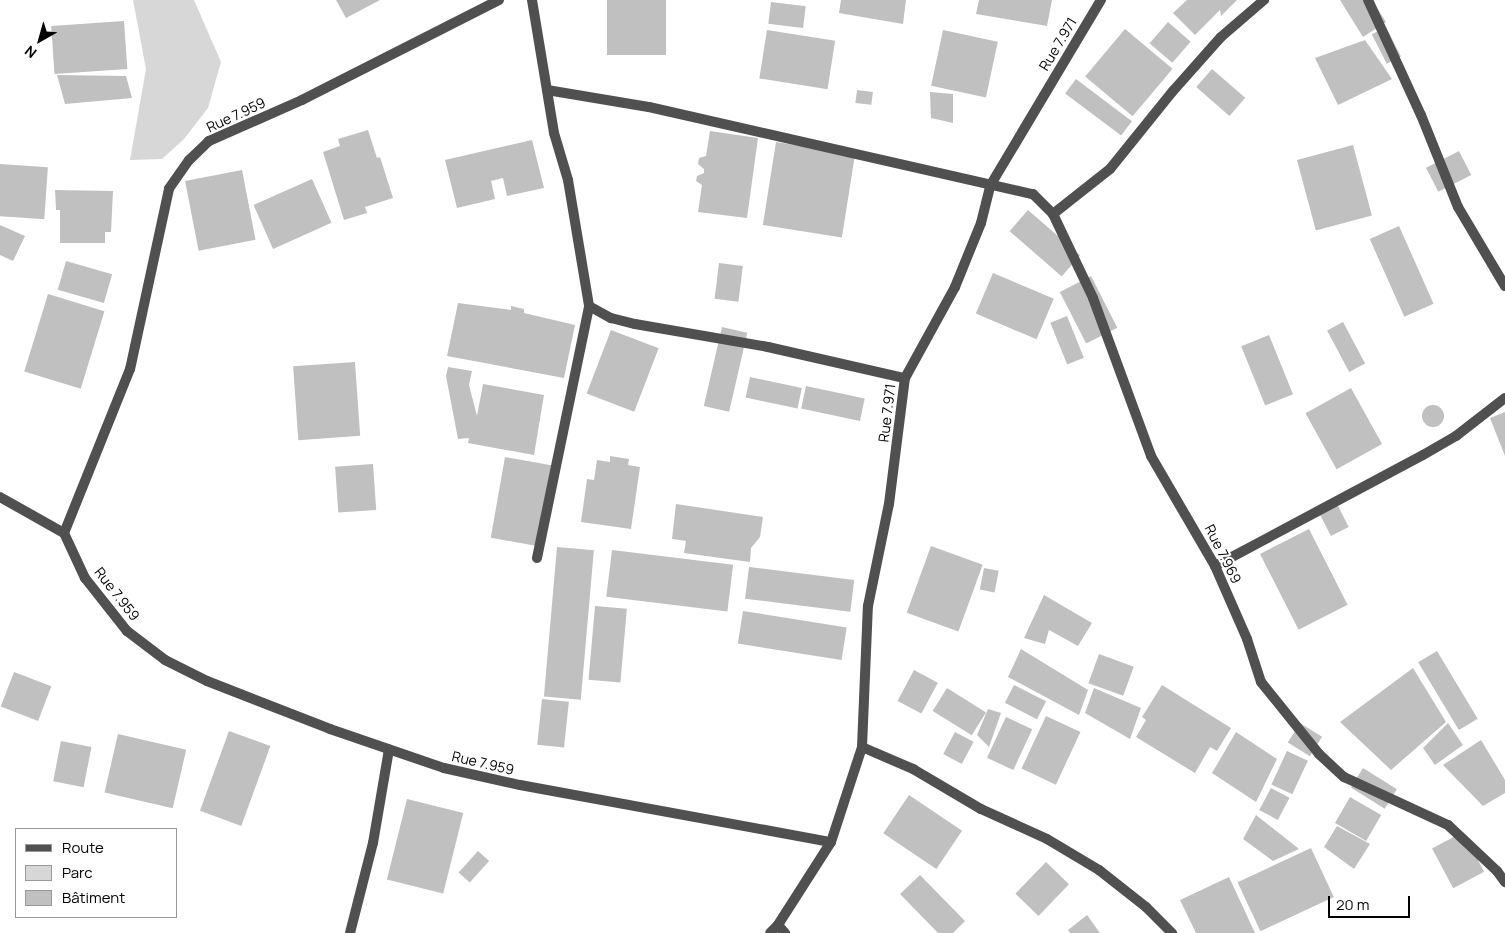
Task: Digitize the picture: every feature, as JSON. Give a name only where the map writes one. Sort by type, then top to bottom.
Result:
[{"type":"street","name":"Rue 7.959","points":[[499,0],[302,100],[209,141],[189,160],[169,189],[130,369],[64,533],[85,578],[127,631],[165,660],[207,681],[444,768],[520,785],[831,842]]},
{"type":"street","points":[[532,0],[554,133],[568,180],[589,306],[537,558]]},
{"type":"street","name":"Rue 7.971","points":[[831,842],[862,747],[868,606],[889,504],[905,378],[955,287],[980,223],[990,186],[1101,0]]},
{"type":"street","points":[[1053,214],[1110,169],[1173,91],[1221,37],[1264,0]]},
{"type":"street","points":[[1368,0],[1421,115],[1458,207],[1505,286]]},
{"type":"street","name":"Rue 7.969","points":[[548,90],[649,107],[892,161],[990,186],[1033,194],[1053,214],[1093,298],[1151,456],[1215,566],[1247,640],[1261,682],[1319,754],[1344,777],[1448,825],[1498,871],[1505,882]]},
{"type":"street","points":[[589,306],[611,318],[635,324],[768,347],[905,378]]},
{"type":"street","points":[[1215,566],[1424,456],[1456,436],[1505,398]]},
{"type":"street","points":[[0,497],[64,533]]},
{"type":"street","points":[[862,747],[913,769],[981,809],[1047,839],[1099,870],[1146,907],[1172,933]]},
{"type":"street","points":[[350,933],[373,843],[389,749]]},
{"type":"street","points":[[770,933],[778,924],[831,842]]},
{"type":"street","points":[[778,924],[785,933]]},
{"type":"green space","points":[[133,0],[194,0],[221,62],[208,108],[184,139],[162,159],[130,160],[146,69]]},
{"type":"building","points":[[336,0],[380,0],[346,18]]},
{"type":"building","points":[[607,0],[666,0],[666,55],[607,55]]},
{"type":"building","points":[[841,0],[906,0],[903,24],[839,13]]},
{"type":"building","points":[[979,0],[1052,0],[1047,26],[976,14]]},
{"type":"building","points":[[1187,0],[1237,0],[1221,16],[1220,10],[1195,35],[1173,13]]},
{"type":"building","points":[[1340,0],[1372,0],[1386,22],[1363,37]]},
{"type":"building","points":[[771,2],[806,6],[803,28],[768,24]]},
{"type":"building","points":[[124,21],[127,69],[55,74],[51,26]]},
{"type":"building","points":[[1168,22],[1191,42],[1172,63],[1150,43]]},
{"type":"building","points":[[1386,27],[1401,56],[1387,64],[1372,34]]},
{"type":"building","points":[[1125,29],[1172,69],[1133,116],[1085,76]]},
{"type":"building","points":[[767,30],[835,41],[827,89],[759,78]]},
{"type":"building","points":[[943,30],[998,42],[986,97],[931,86]]},
{"type":"building","points":[[1365,40],[1392,79],[1338,105],[1315,58]]},
{"type":"building","points":[[1212,69],[1245,98],[1229,116],[1196,87]]},
{"type":"building","points":[[57,75],[126,76],[132,98],[65,104]]},
{"type":"building","points":[[1076,79],[1132,121],[1121,136],[1065,93]]},
{"type":"building","points":[[857,90],[873,92],[871,105],[855,103]]},
{"type":"building","points":[[930,92],[953,94],[953,123],[931,118]]},
{"type":"building","points":[[368,130],[377,158],[380,157],[393,198],[365,207],[367,213],[344,220],[323,152],[340,146],[338,139]]},
{"type":"building","points":[[710,131],[758,138],[747,218],[698,212],[702,185],[696,181],[697,176],[704,173],[704,169],[698,164],[699,158],[706,156]]},
{"type":"building","points":[[532,140],[544,188],[507,196],[503,178],[491,181],[495,199],[457,208],[445,160]]},
{"type":"building","points":[[776,142],[855,155],[842,237],[763,225]]},
{"type":"building","points":[[1353,145],[1372,216],[1316,231],[1297,160]]},
{"type":"building","points":[[1459,151],[1471,175],[1438,192],[1426,168]]},
{"type":"building","points":[[0,164],[48,167],[44,219],[0,216]]},
{"type":"building","points":[[242,170],[256,240],[199,251],[185,181]]},
{"type":"building","points":[[312,179],[332,223],[273,249],[254,205]]},
{"type":"building","points":[[55,190],[113,191],[111,232],[105,232],[105,243],[60,243],[60,210],[56,210]]},
{"type":"building","points":[[1028,210],[1080,255],[1062,276],[1010,231]]},
{"type":"building","points":[[0,225],[25,236],[13,261],[0,255]]},
{"type":"building","points":[[1399,226],[1434,304],[1404,317],[1370,239]]},
{"type":"building","points":[[66,261],[112,274],[104,303],[58,290]]},
{"type":"building","points":[[719,263],[743,266],[738,302],[715,299]]},
{"type":"building","points":[[993,273],[1054,299],[1037,339],[976,314]]},
{"type":"building","points":[[1091,276],[1117,328],[1086,344],[1060,292]]},
{"type":"building","points":[[48,294],[104,311],[81,389],[24,371]]},
{"type":"building","points":[[458,303],[511,310],[511,306],[524,309],[524,313],[575,325],[564,378],[447,356]]},
{"type":"building","points":[[1067,316],[1084,358],[1067,364],[1050,323]]},
{"type":"building","points":[[1343,322],[1365,363],[1349,372],[1327,330]]},
{"type":"building","points":[[722,327],[747,333],[729,412],[704,406]]},
{"type":"building","points":[[611,330],[659,348],[634,412],[587,393]]},
{"type":"building","points":[[1269,335],[1293,394],[1265,406],[1241,346]]},
{"type":"building","points":[[355,362],[360,436],[298,440],[293,366]]},
{"type":"building","points":[[448,367],[472,371],[469,385],[477,416],[483,384],[544,395],[534,455],[468,443],[469,438],[458,439],[446,376]]},
{"type":"building","points":[[750,377],[802,388],[797,409],[746,398]]},
{"type":"building","points":[[806,386],[865,398],[860,421],[801,408]]},
{"type":"building","points":[[1351,388],[1382,444],[1337,469],[1306,413]]},
{"type":"building","points":[[1433,405],[1441,408],[1444,416],[1441,424],[1433,427],[1425,424],[1422,416],[1425,408]]},
{"type":"building","points":[[1505,412],[1505,456],[1490,418]]},
{"type":"building","points":[[610,456],[629,459],[628,465],[640,467],[631,529],[581,522],[587,479],[594,480],[597,460],[610,462]]},
{"type":"building","points":[[505,457],[551,465],[537,546],[491,538]]},
{"type":"building","points":[[373,464],[376,510],[338,513],[335,467]]},
{"type":"building","points":[[1336,502],[1349,527],[1331,536],[1318,511]]},
{"type":"building","points":[[676,504],[763,517],[760,537],[751,548],[750,562],[684,553],[686,541],[672,539]]},
{"type":"building","points":[[1309,529],[1348,605],[1299,630],[1260,554]]},
{"type":"building","points":[[931,546],[983,565],[958,632],[907,613]]},
{"type":"building","points":[[557,547],[594,550],[581,700],[544,696]]},
{"type":"building","points":[[612,550],[733,565],[727,612],[606,597]]},
{"type":"building","points":[[749,567],[854,580],[850,612],[745,599]]},
{"type":"building","points":[[984,568],[999,571],[995,592],[980,590]]},
{"type":"building","points":[[1044,595],[1092,623],[1078,646],[1049,630],[1045,644],[1024,638]]},
{"type":"building","points":[[595,606],[627,609],[620,683],[589,680]]},
{"type":"building","points":[[743,611],[847,627],[842,660],[738,644]]},
{"type":"building","points":[[1021,649],[1088,690],[1079,715],[1008,677]]},
{"type":"building","points":[[1437,651],[1478,719],[1459,730],[1418,662]]},
{"type":"building","points":[[1099,654],[1134,667],[1123,696],[1088,683]]},
{"type":"building","points":[[1413,668],[1446,722],[1391,770],[1340,722]]},
{"type":"building","points":[[914,670],[938,683],[921,714],[898,701]]},
{"type":"building","points":[[14,672],[51,686],[38,721],[1,707]]},
{"type":"building","points":[[1014,685],[1046,701],[1037,719],[1005,703]]},
{"type":"building","points":[[1162,685],[1231,728],[1217,751],[1210,747],[1195,773],[1136,737],[1146,720],[1142,717]]},
{"type":"building","points":[[947,688],[986,712],[972,735],[933,711]]},
{"type":"building","points":[[1094,688],[1141,708],[1130,739],[1085,713]]},
{"type":"building","points":[[542,699],[569,702],[564,748],[537,745]]},
{"type":"building","points":[[988,709],[1001,713],[989,747],[977,735]]},
{"type":"building","points":[[1046,716],[1080,732],[1056,785],[1021,769]]},
{"type":"building","points":[[1006,717],[1032,729],[1013,770],[987,758]]},
{"type":"building","points":[[1300,723],[1322,737],[1310,756],[1288,743]]},
{"type":"building","points":[[1448,723],[1463,745],[1435,765],[1423,748]]},
{"type":"building","points":[[229,731],[270,746],[241,826],[200,811]]},
{"type":"building","points":[[955,732],[974,742],[962,764],[943,754]]},
{"type":"building","points":[[1236,732],[1277,759],[1256,802],[1212,773]]},
{"type":"building","points":[[118,734],[186,750],[173,808],[105,792]]},
{"type":"building","points":[[1481,740],[1505,780],[1505,793],[1483,806],[1443,765]]},
{"type":"building","points":[[61,741],[91,747],[84,787],[53,781]]},
{"type":"building","points":[[1287,751],[1308,761],[1292,794],[1271,785]]},
{"type":"building","points":[[1363,768],[1397,789],[1385,809],[1351,788]]},
{"type":"building","points":[[1271,788],[1290,798],[1278,820],[1259,810]]},
{"type":"building","points":[[909,795],[962,831],[936,869],[883,833]]},
{"type":"building","points":[[1350,797],[1381,815],[1366,841],[1335,823]]},
{"type":"building","points":[[407,799],[463,813],[443,894],[387,880]]},
{"type":"building","points":[[1256,815],[1299,849],[1273,861],[1243,839]]},
{"type":"building","points":[[1337,826],[1370,844],[1354,869],[1324,847]]},
{"type":"building","points":[[1463,832],[1484,872],[1453,888],[1432,848]]},
{"type":"building","points":[[1311,848],[1334,897],[1260,931],[1238,882]]},
{"type":"building","points":[[478,851],[489,861],[470,883],[459,873]]},
{"type":"building","points":[[1046,862],[1069,884],[1038,916],[1015,894]]},
{"type":"building","points":[[920,875],[965,921],[953,933],[938,933],[900,894]]},
{"type":"building","points":[[1229,877],[1255,933],[1196,933],[1180,900]]},
{"type":"building","points":[[1087,915],[1100,933],[1070,933],[1068,930]]}]
